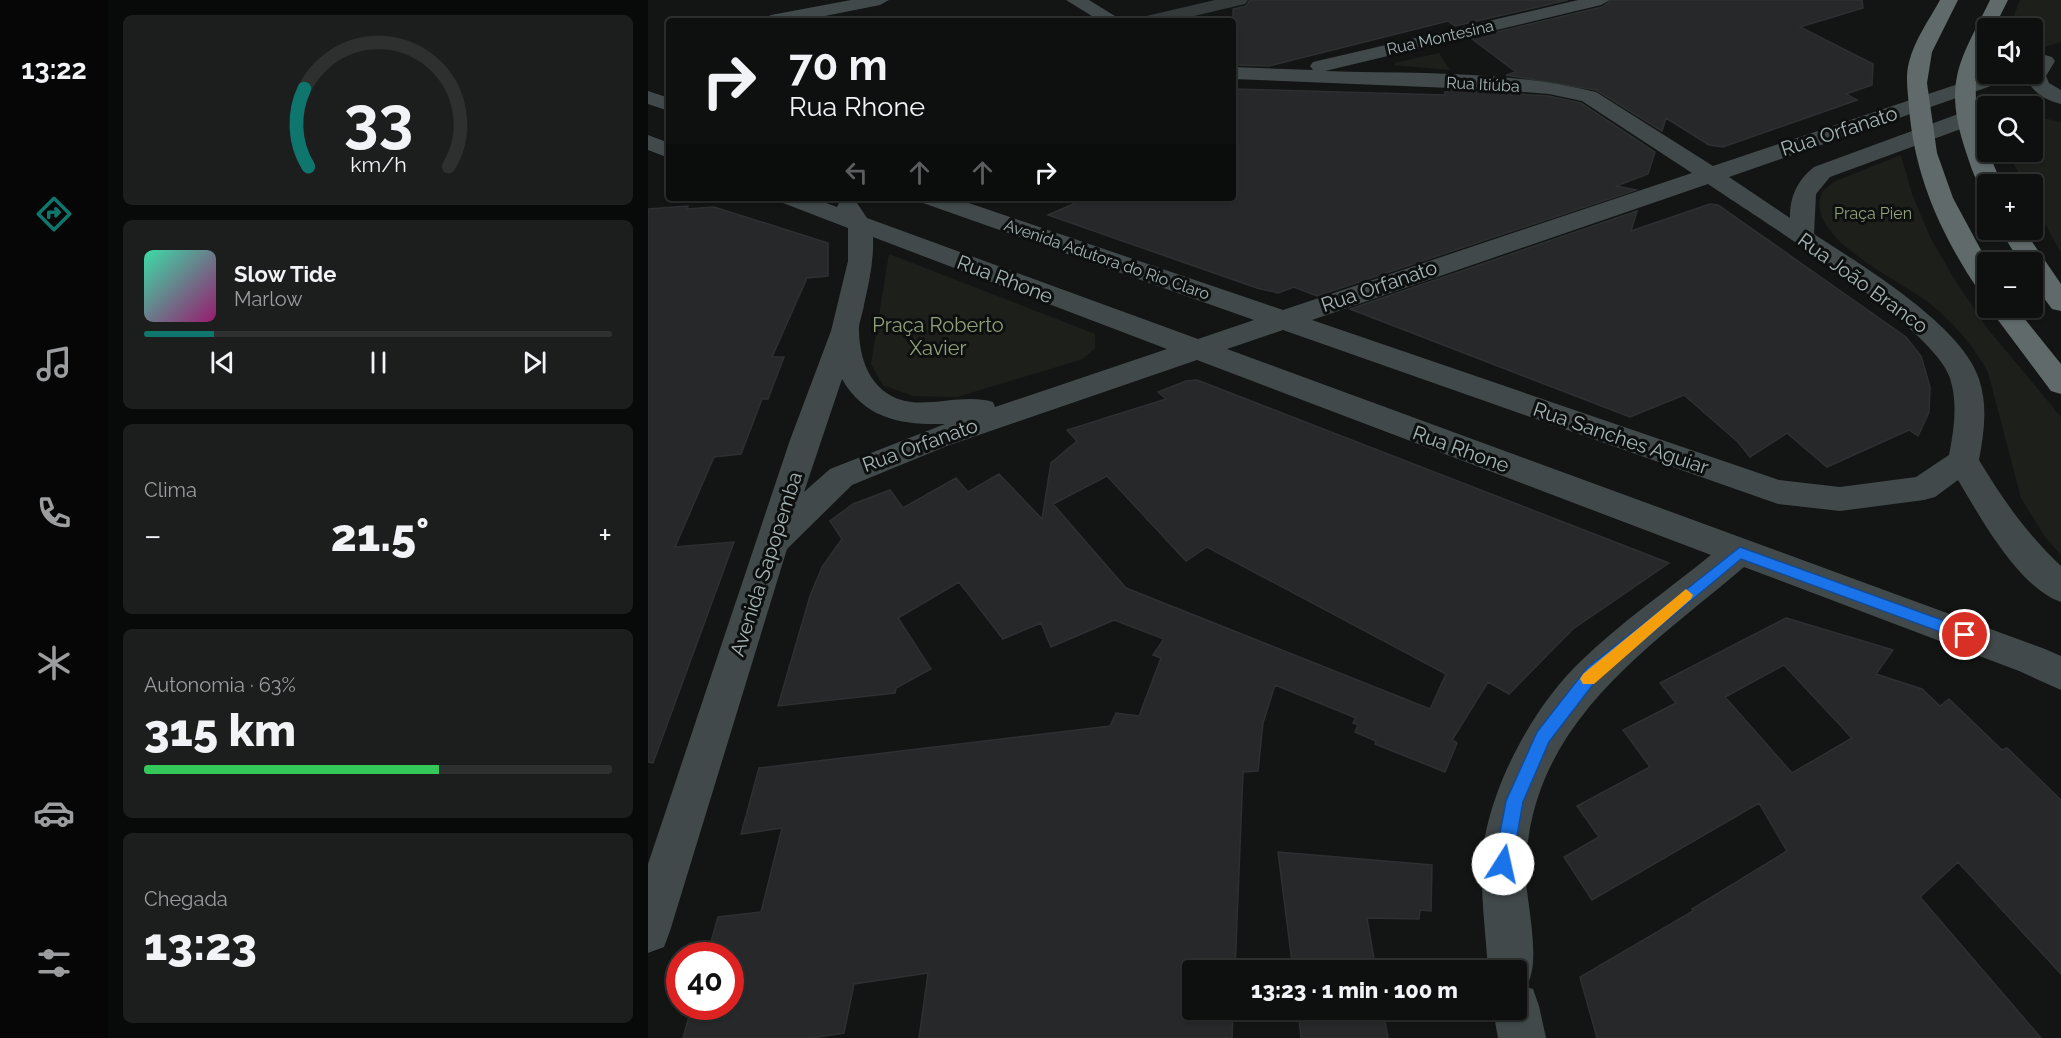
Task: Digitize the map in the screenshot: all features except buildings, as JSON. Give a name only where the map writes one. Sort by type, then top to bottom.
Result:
[{"type":"highway","points":[[1949,0],[1924,48],[1917,71],[1920,129],[1926,162],[1937,193],[1964,248],[1977,268]]},
{"type":"highway","points":[[1986,174],[1974,144],[1965,88],[1971,56],[1999,0]]},
{"type":"highway","points":[[2043,278],[2061,303]]},
{"type":"highway","points":[[2010,318],[2061,384]]},
{"type":"main road","points":[[787,18],[880,0]]},
{"type":"main road","points":[[1075,0],[1108,18]]},
{"type":"main road","name":"Rua Montesina","points":[[1279,76],[1601,0]]},
{"type":"main road","points":[[1446,35],[1460,51]]},
{"type":"main road","points":[[2046,60],[2036,76],[2037,82],[2045,90],[2061,98]]},
{"type":"main road","points":[[1475,67],[1491,83]]},
{"type":"main road","name":"Rua Itiúba","points":[[1236,73],[1491,83],[1549,88],[1589,96],[1709,174]]},
{"type":"main road","name":"Rua Orfanato","points":[[774,541],[830,486],[851,471],[1282,319],[1978,84]]},
{"type":"main road","points":[[648,97],[666,104]]},
{"type":"main road","points":[[2043,109],[2061,111]]},
{"type":"main road","points":[[1802,238],[1803,193],[1810,180],[1822,172],[1977,115]]},
{"type":"main road","points":[[648,142],[666,150]]},
{"type":"main road","name":"Rua João Branco","points":[[1709,174],[1888,296],[1947,348],[1964,377],[1971,418],[1963,461]]},
{"type":"main road","points":[[799,201],[860,225]]},
{"type":"main road","points":[[843,201],[860,225]]},
{"type":"main road","name":"Avenida Adutora do Rio Claro","points":[[940,201],[1282,319]]},
{"type":"main road","name":"Avenida Sapopemba","points":[[648,931],[806,440],[845,332],[861,261],[860,225]]},
{"type":"main road","name":"Rua Rhone","points":[[860,225],[2032,660],[2061,674]]},
{"type":"main road","name":"Rua Sanches Aguiar","points":[[1282,319],[1778,492],[1840,500],[1924,488],[1963,461]]},
{"type":"main road","points":[[845,332],[850,363],[859,387],[881,404],[903,411],[951,413],[1070,392]]},
{"type":"main road","points":[[1963,461],[1998,520],[2020,549],[2061,588]]},
{"type":"main road","points":[[1510,960],[1503,864],[1514,801],[1543,737],[1593,673],[1740,552]]},
{"type":"main road","points":[[1518,1020],[1521,1038]]},
{"type":"street","points":[[1162,18],[1239,0]]},
{"type":"green space","points":[[2020,0],[2061,0],[2061,42],[2043,47],[2043,18],[2013,18]]},
{"type":"green space","points":[[1439,53],[1450,70],[1394,65],[1395,63]]},
{"type":"green space","points":[[2043,118],[2061,122],[2061,253],[2043,220],[2043,174],[2019,174],[2013,162],[2043,162]]},
{"type":"green space","name":"Praça Pien","points":[[1901,155],[1912,194],[1930,237],[1977,313],[1977,318],[1980,318],[2061,417],[2061,555],[2045,537],[2021,498],[1988,372],[1969,343],[1946,317],[1928,302],[1858,256],[1826,225],[1820,209],[1822,193],[1836,181]]},
{"type":"green space","name":"Praça Roberto Xavier","points":[[889,254],[1095,334],[1095,348],[1083,359],[957,397],[913,396],[883,385],[871,364]]},
{"type":"slow traffic","points":[[1588,679],[1686,595]]},
{"type":"route","points":[[1503,864],[1514,801],[1543,737],[1593,673],[1740,552],[1965,635]]}]
